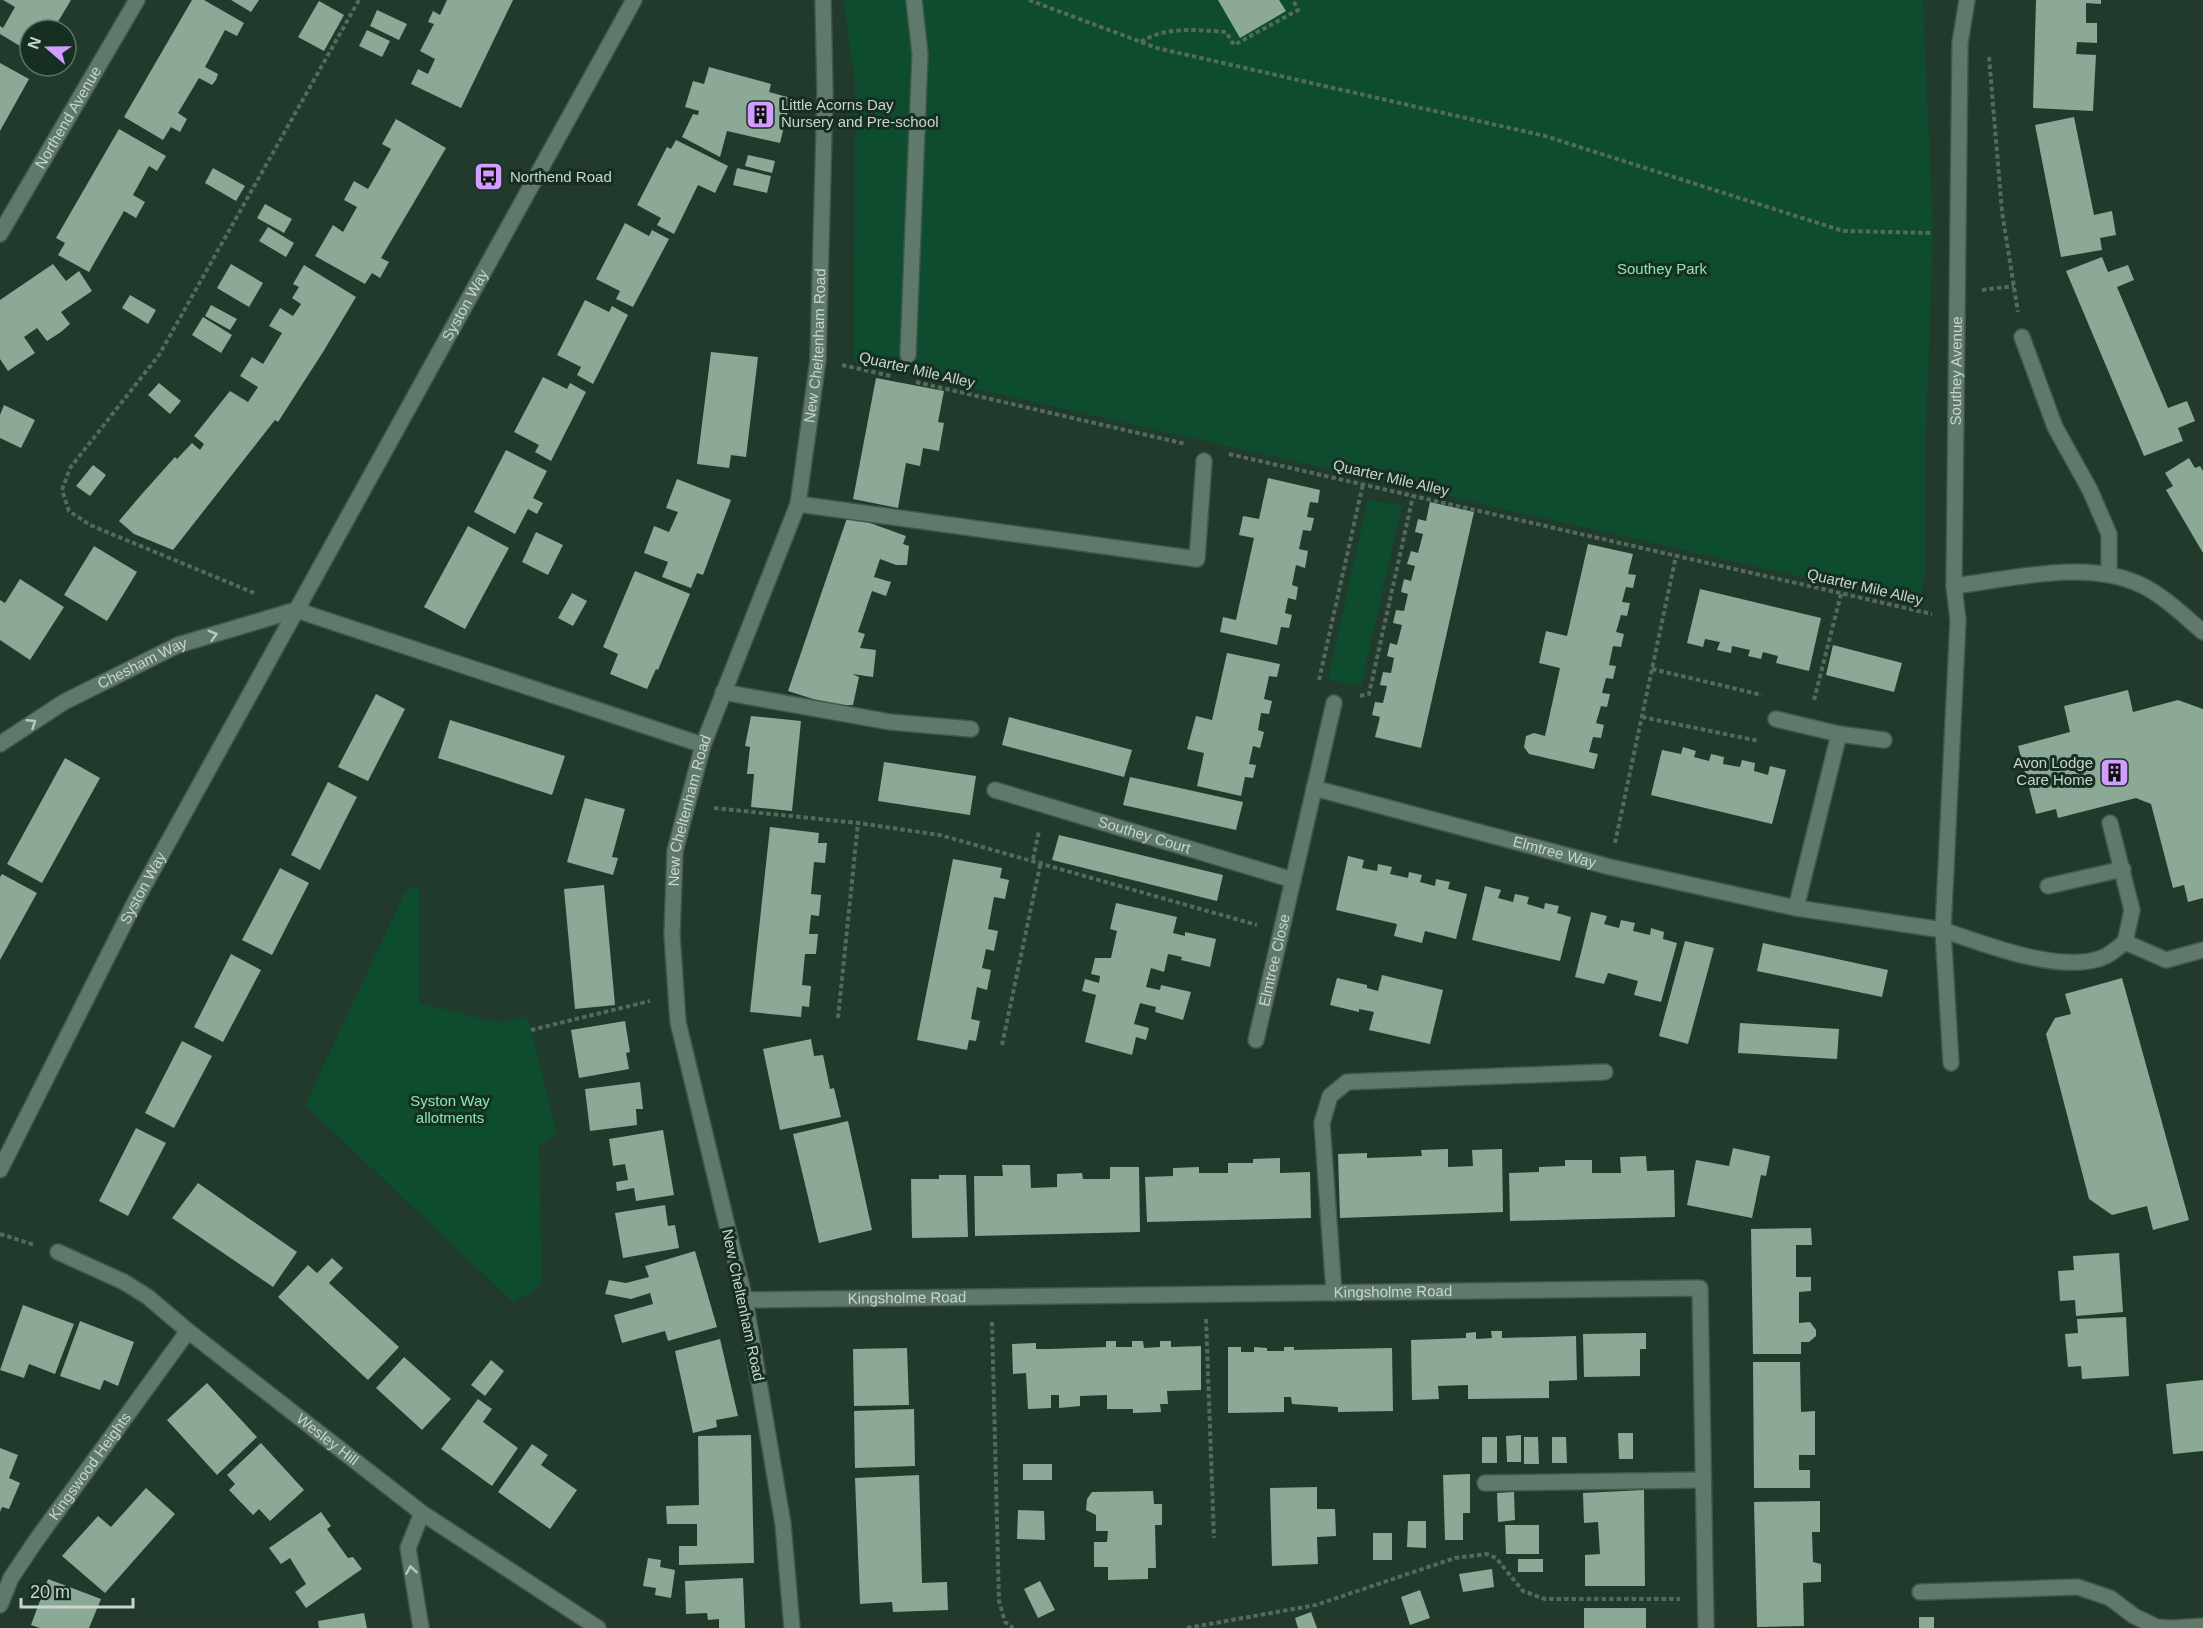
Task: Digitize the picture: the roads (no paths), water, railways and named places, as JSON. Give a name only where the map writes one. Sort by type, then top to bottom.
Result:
[{"type":"street","name":"Northend Avenue","points":[[0,234],[137,0]]},
{"type":"street","name":"Syston Way","points":[[0,1170],[135,902],[634,0]]},
{"type":"street","name":"New Cheltenham Road","points":[[792,1628],[783,1524],[745,1300],[678,1022],[672,935],[675,851],[704,745],[798,504],[818,360],[825,92],[823,0]]},
{"type":"street","points":[[908,355],[920,54],[914,0]]},
{"type":"street","name":"Southey Avenue","points":[[1954,586],[1960,43],[1967,0]]},
{"type":"street","points":[[2022,337],[2055,427],[2090,490],[2109,534],[2109,574]]},
{"type":"street","points":[[798,504],[1197,559],[1204,461]]},
{"type":"street","points":[[1951,1063],[1943,930],[1958,620],[1954,586],[2070,572],[2109,574],[2141,585],[2203,632]]},
{"type":"street","name":"Chesham Way","points":[[0,744],[64,702],[178,645],[296,610]]},
{"type":"street","points":[[296,610],[704,745]]},
{"type":"street","points":[[723,692],[890,722],[971,729]]},
{"type":"street","points":[[1293,880],[1334,703]]},
{"type":"street","points":[[1776,719],[1839,734],[1884,740]]},
{"type":"street","points":[[1796,908],[1839,734]]},
{"type":"street","name":"Elmtree Way","points":[[1314,788],[1610,867],[1796,908],[1943,930],[2011,953],[2068,962],[2105,957],[2125,942]]},
{"type":"street","name":"Southey Court","points":[[995,790],[1293,880]]},
{"type":"street","points":[[2110,823],[2132,910],[2125,942],[2166,960],[2203,950]]},
{"type":"street","points":[[2048,886],[2123,869]]},
{"type":"street","name":"Elmtree Close","points":[[1256,1040],[1293,880]]},
{"type":"street","points":[[1334,1293],[1322,1124],[1330,1096],[1347,1082],[1605,1072]]},
{"type":"street","name":"Wesley Hill","points":[[58,1252],[124,1282],[148,1297],[188,1331],[422,1513],[598,1628]]},
{"type":"street","name":"Kingsholme Road","points":[[745,1300],[1700,1288],[1706,1628]]},
{"type":"street","name":"Kingswood Heights","points":[[0,1605],[4,1586],[34,1542],[188,1331]]},
{"type":"street","points":[[1485,1483],[1703,1480]]},
{"type":"street","points":[[421,1628],[408,1548],[422,1513]]},
{"type":"street","points":[[1920,1592],[2078,1587],[2110,1598],[2134,1616],[2157,1627],[2203,1626]]},
{"type":"place","name":"Little Acorns Day Nursery and Pre-school","points":[[760,114]]},
{"type":"place","name":"Northend Road","points":[[489,177]]},
{"type":"place","name":"Avon Lodge Care Home","points":[[2114,772]]},
{"type":"park label","name":"Southey Park","points":[[1662,269]]},
{"type":"park label","name":"Syston Way allotments","points":[[450,1110]]}]
